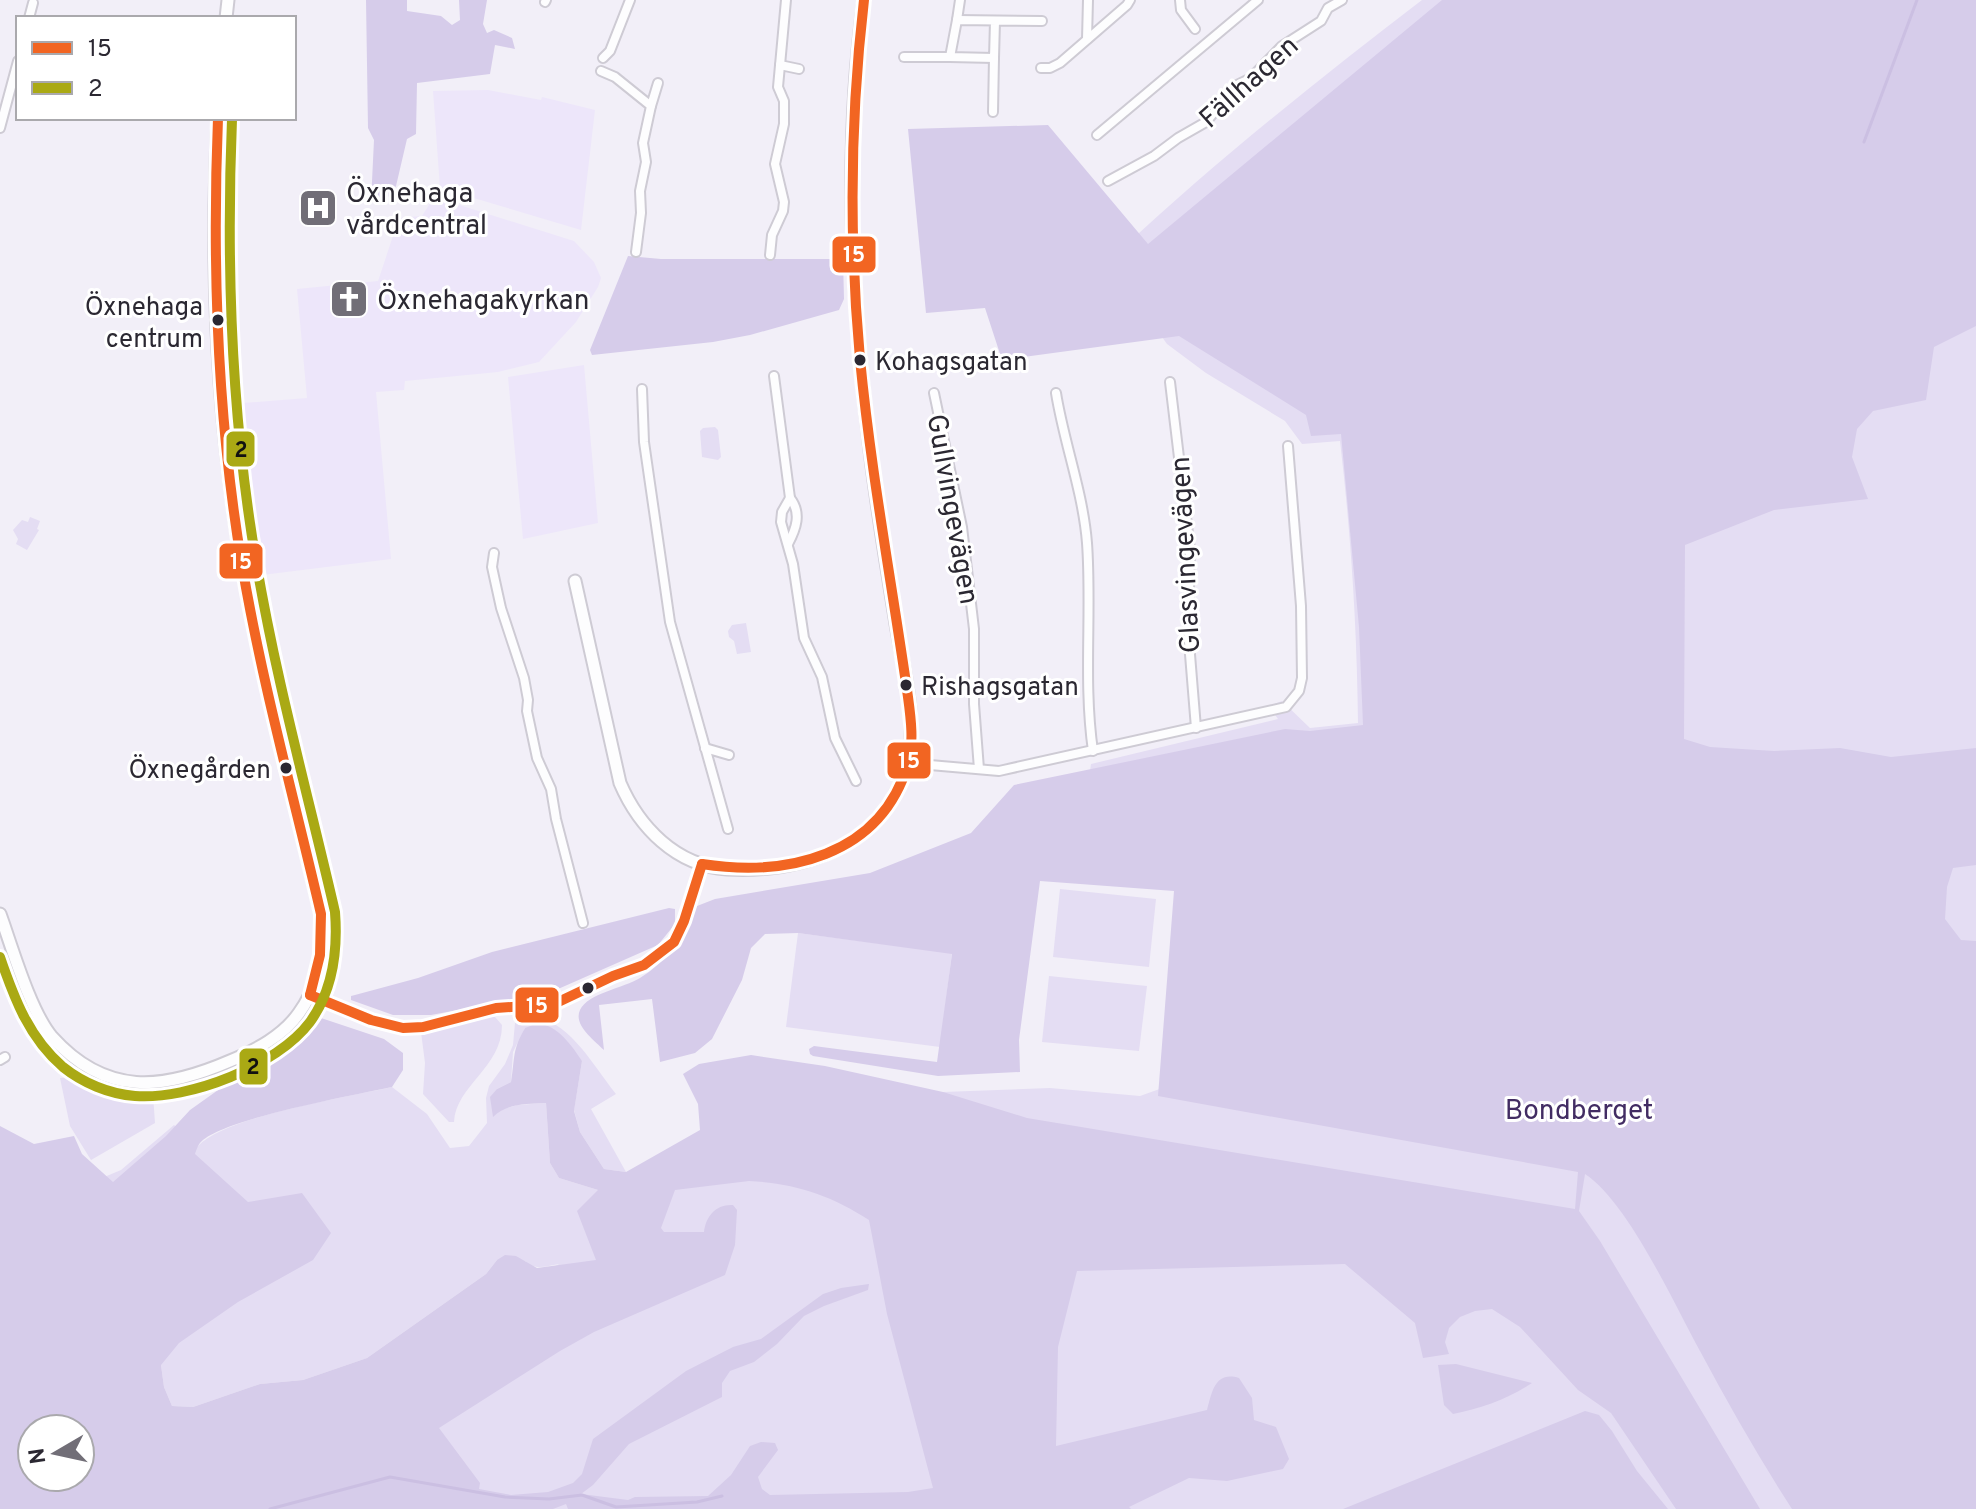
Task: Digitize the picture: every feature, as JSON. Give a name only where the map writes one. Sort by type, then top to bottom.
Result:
[{"type":"street","points":[[603,58],[610,51],[630,0]]},
{"type":"street","points":[[770,255],[772,235],[784,202],[775,164],[784,124],[784,101],[778,87],[786,0]]},
{"type":"street","points":[[575,581],[620,783],[632,809],[664,844],[702,864],[745,870],[803,862],[832,854],[872,827],[891,802],[907,763],[910,732],[868,435],[853,262],[853,108],[864,0]]},
{"type":"street","points":[[950,57],[960,0]]},
{"type":"street","points":[[1087,39],[1088,0]]},
{"type":"street","points":[[1041,68],[1056,65],[1130,0]]},
{"type":"street","points":[[1180,0],[1181,10],[1195,29]]},
{"type":"street","name":"Fällhagen","points":[[1097,135],[1258,0]]},
{"type":"street","name":"Fällhagen","points":[[1108,181],[1206,122],[1237,85],[1251,78],[1282,46],[1321,21],[1328,8],[1342,0]]},
{"type":"street","points":[[30,16],[33,3]]},
{"type":"street","points":[[957,20],[1042,21]]},
{"type":"street","points":[[993,112],[995,21]]},
{"type":"street","points":[[904,57],[994,58]]},
{"type":"street","points":[[780,65],[799,69]]},
{"type":"street","points":[[0,128],[16,68]]},
{"type":"street","points":[[601,71],[615,77],[651,106]]},
{"type":"street","points":[[636,252],[641,213],[640,191],[646,162],[643,143],[658,83]]},
{"type":"street","points":[[0,914],[29,991],[51,1035],[90,1067],[110,1077],[135,1083],[169,1082],[190,1077],[249,1052],[282,1032],[299,1014],[319,970],[323,936],[321,914],[259,650],[230,482],[216,311],[214,219],[218,120]]},
{"type":"street","points":[[774,376],[790,498],[797,512],[797,524],[788,544]]},
{"type":"street","name":"Glasvingevägen","points":[[1170,382],[1190,550],[1188,630],[1196,728]]},
{"type":"street","points":[[642,389],[644,442],[670,622],[728,829]]},
{"type":"street","name":"Gullvingevägen","points":[[934,393],[962,527],[974,629],[974,704],[979,769]]},
{"type":"street","points":[[1056,393],[1087,542],[1088,682],[1093,751]]},
{"type":"street","points":[[907,763],[999,771],[1279,710],[1294,700],[1302,678],[1301,606],[1288,446]]},
{"type":"street","points":[[790,498],[782,512],[781,522],[788,544],[804,638],[825,687],[835,738],[856,781]]},
{"type":"street","points":[[494,553],[492,567],[501,608],[524,678],[537,758],[556,807],[556,819],[583,923]]},
{"type":"street","points":[[705,748],[729,755]]},
{"type":"street","points":[[310,995],[371,1020],[403,1028],[423,1027],[496,1008],[554,1004],[644,965],[674,942],[702,864]]},
{"type":"shaded area","points":[[488,90],[541,100],[542,97],[595,110],[581,230],[440,188],[433,91]]},
{"type":"shaded area","points":[[434,197],[574,241],[594,262],[601,278],[598,287],[576,322],[539,362],[498,372],[405,381],[404,390],[376,392],[391,559],[254,576],[230,404],[307,398],[297,289],[378,281],[399,218],[422,216]]},
{"type":"shaded area","points":[[584,365],[598,523],[523,539],[508,377]]},
{"type":"green space","points":[[366,0],[407,0],[407,11],[441,16],[452,25],[460,20],[459,0],[487,0],[483,24],[487,33],[494,30],[512,38],[515,49],[495,45],[490,74],[417,83],[416,134],[407,139],[396,186],[384,203],[371,202],[374,140],[368,128]]},
{"type":"green space","name":"Bondberget","points":[[1422,0],[1976,0],[1976,1509],[0,1509],[16,1424],[16,1493],[96,1493],[96,1479],[176,1481],[559,1264],[537,1267],[525,1261],[497,1260],[486,1274],[367,1358],[303,1380],[260,1384],[193,1407],[172,1406],[164,1387],[161,1365],[64,1413],[18,1413],[59,1196],[121,1170],[174,1125],[198,1146],[213,1135],[260,1117],[392,1087],[427,1114],[450,1148],[469,1146],[487,1123],[489,1086],[505,1064],[513,1045],[516,1012],[534,1015],[563,1030],[585,1052],[616,1094],[591,1109],[626,1172],[604,1169],[580,1132],[574,1110],[582,1061],[525,1028],[513,1052],[511,1082],[497,1089],[500,1110],[546,1103],[550,1163],[559,1178],[598,1190],[754,1120],[943,1092],[1050,1088],[1140,1096],[1168,1086],[1206,870],[1079,848],[1091,764],[1278,719],[1269,706],[1282,701],[1310,728],[1358,723],[1355,617],[1340,441],[1302,444],[1285,421],[1206,373],[1167,344],[1129,290],[1122,249],[1307,90]]},
{"type":"green space","name":"Bondberget","points":[[1442,0],[1976,0],[1976,326],[1934,347],[1926,400],[1873,411],[1857,429],[1852,457],[1868,499],[1774,510],[1685,545],[1684,739],[1710,747],[1774,751],[1840,748],[1891,757],[1976,748],[1976,865],[1953,868],[1947,887],[1945,919],[1961,940],[1976,941],[1976,1509],[1792,1509],[1733,1411],[1633,1230],[1601,1188],[1585,1174],[1579,1211],[1760,1509],[1676,1509],[1611,1413],[1578,1390],[1520,1327],[1492,1309],[1475,1311],[1460,1317],[1449,1328],[1445,1342],[1449,1354],[1423,1358],[1415,1323],[1345,1264],[1077,1271],[1058,1347],[1056,1446],[1207,1410],[1216,1385],[1220,1380],[1231,1377],[1239,1378],[1252,1398],[1254,1420],[1276,1427],[1289,1459],[1283,1469],[1227,1481],[1189,1478],[1129,1507],[1131,1509],[568,1509],[566,1504],[553,1509],[0,1509],[0,1126],[34,1144],[74,1136],[82,1154],[113,1182],[166,1136],[190,1110],[270,1053],[312,1015],[384,1039],[403,1053],[403,1070],[392,1087],[260,1117],[233,1125],[199,1144],[195,1154],[248,1202],[302,1193],[331,1233],[313,1260],[238,1302],[179,1343],[161,1365],[164,1387],[172,1406],[193,1407],[260,1384],[303,1380],[367,1358],[486,1274],[505,1255],[516,1256],[537,1268],[596,1260],[577,1211],[598,1190],[559,1178],[550,1163],[546,1103],[511,1107],[493,1117],[490,1097],[497,1089],[511,1082],[518,1042],[525,1028],[536,1024],[558,1032],[582,1061],[574,1111],[580,1132],[604,1169],[626,1172],[700,1130],[698,1104],[683,1074],[699,1064],[751,1055],[825,1066],[943,1092],[1027,1118],[1575,1209],[1578,1172],[1158,1096],[1174,891],[1040,881],[1019,1040],[1020,1072],[938,1076],[813,1056],[809,1049],[814,1046],[937,1062],[952,954],[798,933],[765,934],[751,948],[742,980],[712,1039],[695,1053],[660,1062],[652,999],[599,1005],[604,1050],[579,1021],[580,1010],[590,999],[633,982],[658,964],[680,937],[697,906],[715,899],[870,873],[971,833],[1014,785],[1285,729],[1310,731],[1363,725],[1359,627],[1341,434],[1311,436],[1306,415],[1179,336],[1002,360],[985,308],[926,313],[908,129],[1048,125],[1148,244]],"holes":[[[749,1181],[781,1184],[812,1192],[869,1220],[887,1314],[933,1488],[908,1492],[770,1495],[762,1489],[758,1477],[778,1450],[775,1443],[761,1442],[750,1446],[731,1475],[708,1496],[635,1497],[628,1500],[581,1494],[593,1485],[629,1444],[722,1397],[722,1383],[730,1371],[754,1362],[804,1316],[868,1290],[869,1284],[823,1294],[761,1339],[733,1347],[686,1371],[593,1439],[582,1474],[573,1483],[548,1492],[511,1495],[479,1489],[480,1483],[439,1428],[594,1332],[725,1275],[735,1245],[737,1210],[733,1205],[713,1212],[704,1232],[664,1232],[661,1228],[675,1190]]]},
{"type":"green space","points":[[628,256],[661,259],[843,259],[844,299],[839,310],[750,335],[592,355],[590,350]]},
{"type":"green space","points":[[715,427],[721,457],[718,460],[702,457],[700,431]]},
{"type":"green space","points":[[30,517],[40,521],[39,530],[27,550],[16,544],[18,539],[13,530],[22,520],[28,522]]},
{"type":"green space","points":[[746,623],[751,652],[737,654],[728,631],[732,625]]},
{"type":"green space","points":[[1060,889],[1156,899],[1149,967],[1053,957]]},
{"type":"green space","points":[[675,909],[675,924],[658,945],[549,993],[431,1015],[393,1015],[351,1000],[351,996],[418,978],[492,952]]},
{"type":"green space","points":[[798,933],[952,953],[940,1047],[786,1027]]},
{"type":"green space","points":[[1049,976],[1147,986],[1139,1051],[1042,1042]]},
{"type":"green space","points":[[495,1017],[502,1025],[500,1040],[487,1065],[462,1097],[454,1122],[449,1122],[423,1094],[425,1063],[421,1032]]},
{"type":"green space","points":[[78,1076],[130,1094],[153,1095],[155,1123],[91,1160],[70,1126],[60,1078]]},
{"type":"green space","points":[[1456,1364],[1532,1383],[1494,1402],[1453,1414],[1444,1405],[1438,1365]]},
{"type":"green space","points":[[1585,1411],[1599,1415],[1637,1471],[1668,1509],[1343,1509]]},
{"type":"waterway","points":[[1864,142],[1917,0]]},
{"type":"waterway","points":[[270,1509],[390,1477],[505,1497],[549,1499],[582,1495],[616,1507],[697,1502],[722,1496]]},
{"type":"transit line","name":"15","points":[[702,864],[766,867],[797,863],[826,854],[853,840],[876,821],[895,796],[910,756],[909,705],[870,444],[856,314],[854,135],[864,0]]},
{"type":"transit line","name":"15","points":[[218,120],[216,286],[227,454],[242,565],[259,653],[321,914],[320,955],[310,995]]},
{"type":"transit line","name":"2","points":[[0,957],[24,1016],[51,1056],[88,1083],[135,1096],[157,1096],[205,1086],[254,1066],[276,1053],[310,1022],[329,983],[336,941],[335,912],[273,650],[256,561],[241,451],[230,285],[232,120]]},
{"type":"transit line","name":"15","points":[[310,995],[371,1020],[403,1028],[423,1027],[496,1008],[554,1004],[644,965],[674,942],[702,864]]},
{"type":"place","name":"Öxnehaga vårdcentral","points":[[318,208]]},
{"type":"place","name":"Öxnehagakyrkan","points":[[349,299]]},
{"type":"place","name":"Öxnehaga centrum","points":[[218,320]]},
{"type":"place","name":"Kohagsgatan","points":[[860,360]]},
{"type":"place","name":"Rishagsgatan","points":[[906,685]]},
{"type":"place","name":"Öxnegården","points":[[286,768]]}]
